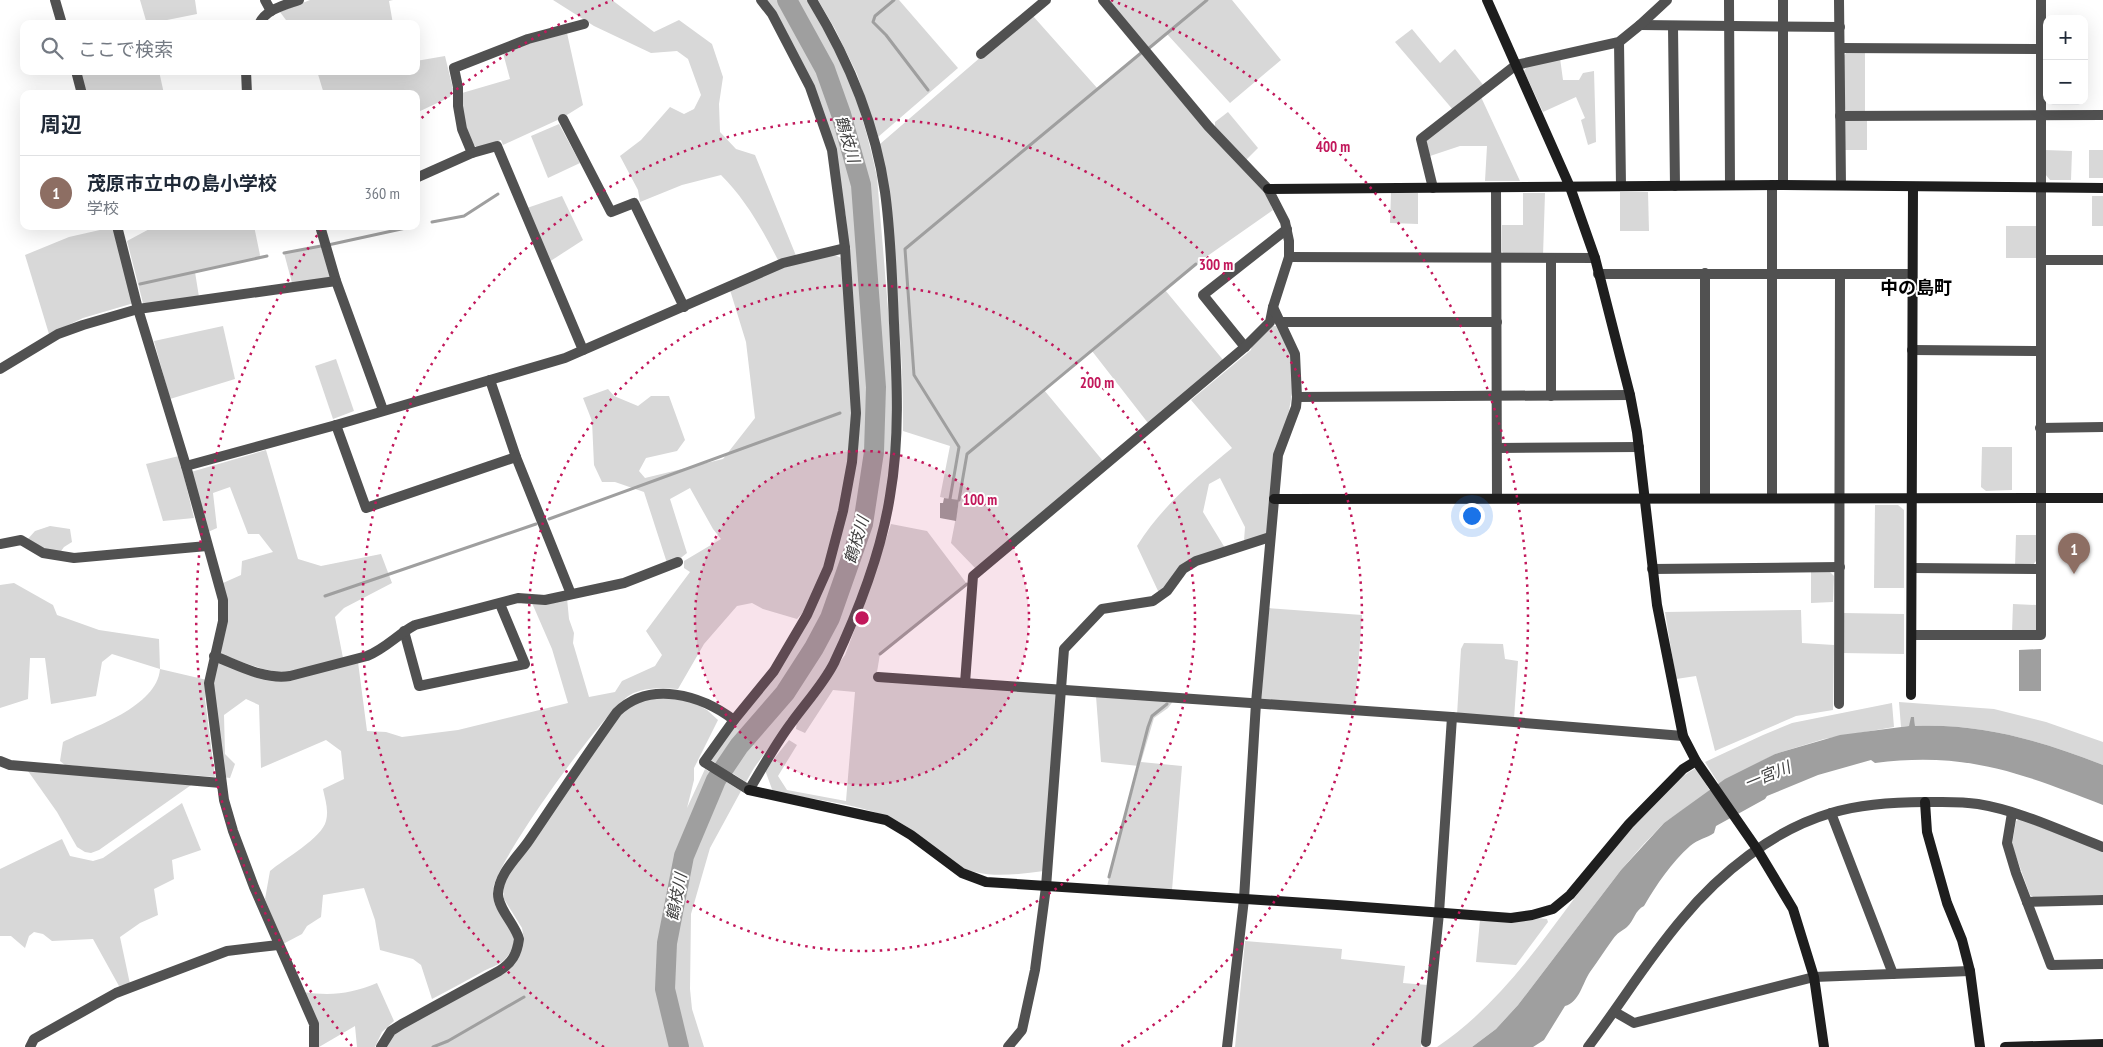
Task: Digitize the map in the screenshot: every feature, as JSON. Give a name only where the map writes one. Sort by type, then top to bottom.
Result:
[{"type":"street","points":[[56,0],[61,20]]},
{"type":"street","points":[[265,0],[271,11]]},
{"type":"street","points":[[261,20],[271,11],[299,0]]},
{"type":"street","points":[[761,0],[772,14],[810,86],[832,150],[845,248],[856,413],[852,462],[843,511],[828,568],[807,615],[774,671],[734,720],[704,762],[746,788],[886,820],[911,835],[962,873],[986,882],[1046,888],[1244,899],[1511,918],[1553,909],[1570,895],[1629,824],[1683,769],[1696,761]]},
{"type":"street","points":[[746,788],[833,666],[878,551],[890,495],[897,434],[896,354],[890,239],[885,192],[861,97],[832,33],[812,0]]},
{"type":"street","points":[[981,54],[1046,0]]},
{"type":"street","points":[[965,683],[973,576],[1245,347],[1270,322],[1272,306],[1289,257],[1290,241],[1287,229],[1268,189],[1208,126],[1103,0]]},
{"type":"street","points":[[1487,0],[1570,187],[1595,258],[1630,395],[1639,447],[1643,498],[1657,604],[1683,736],[1696,761],[1757,849],[1793,909],[1814,977],[1824,1047]]},
{"type":"street","points":[[1433,188],[1421,139],[1516,65],[1619,42],[1667,0]]},
{"type":"street","points":[[1729,0],[1730,185]]},
{"type":"street","points":[[1772,497],[1772,273],[1784,27],[1783,0]]},
{"type":"street","points":[[1839,0],[1841,185]]},
{"type":"street","points":[[1912,635],[2041,636],[2041,0]]},
{"type":"street","points":[[472,153],[461,121],[454,68],[528,39],[584,24]]},
{"type":"street","points":[[1640,25],[1673,27],[1840,27]]},
{"type":"street","points":[[1673,27],[1675,186]]},
{"type":"street","points":[[1619,42],[1621,186]]},
{"type":"street","points":[[1840,48],[2041,49]]},
{"type":"street","points":[[77,75],[81,90]]},
{"type":"street","points":[[246,75],[247,90]]},
{"type":"street","points":[[1840,116],[2103,115]]},
{"type":"street","points":[[563,120],[611,212],[634,203],[684,308]]},
{"type":"street","points":[[420,176],[472,153],[497,146],[583,350]]},
{"type":"street","points":[[1268,189],[1730,185],[2103,188]]},
{"type":"street","points":[[1911,695],[1913,187]]},
{"type":"street","points":[[1496,188],[1497,498]]},
{"type":"street","points":[[1245,347],[1203,295],[1287,229]]},
{"type":"street","points":[[118,230],[138,309],[186,466],[223,600],[223,621],[209,683],[221,783],[233,831],[278,945],[314,1024],[314,1047]]},
{"type":"street","points":[[321,230],[336,281],[383,410]]},
{"type":"street","points":[[186,466],[336,425],[565,358],[684,308],[782,263],[845,248]]},
{"type":"street","points":[[1289,257],[1595,258]]},
{"type":"street","points":[[1551,258],[1551,396]]},
{"type":"street","points":[[2041,260],[2103,260]]},
{"type":"street","points":[[1705,273],[1705,497]]},
{"type":"street","points":[[1598,274],[1912,274]]},
{"type":"street","points":[[1839,704],[1840,274]]},
{"type":"street","points":[[0,369],[58,334],[138,309],[336,281]]},
{"type":"street","points":[[1227,1047],[1244,899],[1256,703],[1278,455],[1296,407],[1297,397],[1295,354],[1272,306]]},
{"type":"street","points":[[1280,322],[1497,322]]},
{"type":"street","points":[[1912,350],[2040,351]]},
{"type":"street","points":[[490,380],[516,456],[571,594]]},
{"type":"street","points":[[1297,397],[1630,395]]},
{"type":"street","points":[[336,425],[366,508],[516,456]]},
{"type":"street","points":[[2040,428],[2103,427]]},
{"type":"street","points":[[1498,448],[1639,447]]},
{"type":"street","points":[[1274,499],[2103,498]]},
{"type":"street","points":[[1008,1047],[1022,1030],[1035,970],[1046,888],[1064,649],[1102,608],[1153,601],[1168,591],[1183,569],[1196,561],[1270,537]]},
{"type":"street","points":[[0,544],[21,540],[43,553],[74,558],[207,546]]},
{"type":"street","points":[[214,656],[278,678],[367,656],[377,652],[415,625],[518,598],[546,600],[624,583],[678,562]]},
{"type":"street","points":[[1652,569],[1840,567]]},
{"type":"street","points":[[1912,568],[2041,569]]},
{"type":"street","points":[[404,631],[419,686],[525,664],[500,604]]},
{"type":"street","points":[[878,677],[1452,717],[1683,736]]},
{"type":"street","points":[[381,1047],[391,1031],[499,971],[508,965],[514,957],[519,939],[498,896],[499,884],[504,874],[529,842],[565,785],[617,712],[625,704],[649,696],[673,694],[702,700],[721,710],[734,720]]},
{"type":"street","points":[[1426,1042],[1439,913],[1452,717]]},
{"type":"street","points":[[0,761],[10,765],[221,783]]},
{"type":"street","points":[[1588,1047],[1615,1012],[1640,971],[1682,918],[1714,885],[1757,849],[1787,832],[1831,813],[1868,805],[1906,801],[1952,801],[1978,804],[2012,812],[2103,847]]},
{"type":"street","points":[[1925,802],[1927,832],[1947,902],[1962,940],[1970,971],[1980,1047]]},
{"type":"street","points":[[2012,812],[2007,843],[2016,873],[2051,965],[2103,964]]},
{"type":"street","points":[[1831,813],[1893,974]]},
{"type":"street","points":[[2028,902],[2103,900]]},
{"type":"street","points":[[30,1047],[34,1039],[123,990],[227,951],[278,945]]},
{"type":"street","points":[[1615,1012],[1634,1023],[1647,1022],[1814,977],[1970,971]]},
{"type":"street","points":[[2005,1047],[2103,1044]]},
{"type":"shaded area","points":[[140,0],[195,0],[197,14],[167,20],[146,20]]},
{"type":"shaded area","points":[[310,0],[393,0],[389,1],[392,20],[286,20],[280,12]]},
{"type":"shaded area","points":[[553,0],[612,0],[654,32],[679,20],[712,44],[723,77],[719,104],[720,132],[736,149],[755,155],[799,263],[828,255],[834,255],[844,260],[853,415],[841,510],[823,569],[806,609],[797,619],[763,609],[752,603],[737,606],[704,644],[678,689],[660,688],[635,692],[617,706],[552,788],[511,851],[498,875],[493,890],[494,897],[513,935],[512,949],[504,960],[498,964],[432,999],[421,965],[413,959],[380,950],[375,920],[364,888],[323,895],[321,917],[307,926],[302,934],[283,944],[265,899],[270,871],[310,841],[323,828],[327,813],[323,789],[344,779],[341,751],[326,740],[261,768],[259,705],[246,699],[224,715],[225,754],[235,764],[230,778],[223,777],[213,681],[218,661],[277,680],[358,662],[367,731],[386,732],[402,737],[458,730],[568,703],[552,649],[532,603],[567,598],[569,619],[574,633],[573,643],[589,697],[615,692],[622,681],[655,666],[662,655],[646,631],[690,572],[684,568],[684,561],[721,539],[713,529],[690,488],[670,499],[687,553],[677,561],[667,563],[644,492],[615,482],[602,482],[594,465],[592,421],[583,398],[608,389],[614,396],[638,406],[651,396],[669,396],[685,440],[677,451],[646,458],[639,471],[645,478],[723,459],[755,418],[746,342],[730,290],[778,260],[753,215],[721,175],[682,185],[640,202],[638,190],[620,156],[641,140],[670,107],[684,114],[694,109],[701,95],[688,59],[677,51],[651,53],[594,26]]},
{"type":"shaded area","points":[[764,0],[783,0],[796,20],[822,72],[838,115],[856,180],[873,390],[872,441],[860,524],[824,622],[784,690],[736,744],[722,767],[711,760],[733,725],[776,674],[828,574],[857,427],[846,216],[818,98]]},
{"type":"shaded area","points":[[791,0],[808,0],[839,56],[858,106],[874,163],[877,177],[893,367],[893,446],[889,478],[876,542],[843,635],[829,664],[754,768],[746,782],[726,769],[796,682],[809,663],[830,624],[847,583],[861,541],[875,475],[877,453],[879,410],[876,344],[867,213],[860,164],[850,128],[836,90]]},
{"type":"shaded area","points":[[818,0],[899,0],[958,68],[878,137],[857,74],[835,29]]},
{"type":"shaded area","points":[[1106,0],[1232,0],[1281,60],[1230,103],[1167,34],[1147,50]]},
{"type":"shaded area","points":[[1033,16],[1098,89],[1141,53],[1262,188],[1273,210],[1196,264],[1165,290],[1224,361],[1148,423],[1092,351],[1044,390],[1103,461],[976,569],[951,543],[959,501],[940,497],[950,446],[903,431],[899,323],[880,144],[982,56]]},
{"type":"shaded area","points":[[1412,29],[1440,63],[1455,49],[1484,86],[1454,111],[1395,42]]},
{"type":"shaded area","points":[[567,33],[583,105],[562,118],[503,145],[501,140],[478,148],[472,143],[466,131],[462,93],[510,79],[503,53],[532,42]]},
{"type":"shaded area","points":[[1865,51],[1865,113],[1848,113],[1844,108],[1843,57],[1847,52]]},
{"type":"shaded area","points":[[445,56],[453,89],[450,97],[420,111],[420,90],[323,90],[318,75],[420,75],[420,60]]},
{"type":"shaded area","points":[[1560,58],[1563,80],[1579,80],[1583,73],[1594,71],[1596,142],[1588,145],[1581,120],[1585,118],[1576,97],[1543,112],[1524,71],[1528,65]]},
{"type":"shaded area","points":[[81,75],[160,75],[163,90],[86,90]]},
{"type":"shaded area","points":[[1481,97],[1520,181],[1485,181],[1487,146],[1460,146],[1427,157],[1424,144],[1427,139]]},
{"type":"shaded area","points":[[1228,112],[1258,148],[1245,161],[1215,130],[1215,122]]},
{"type":"shaded area","points":[[1848,118],[1867,118],[1867,150],[1844,150],[1843,123]]},
{"type":"shaded area","points":[[559,124],[580,163],[548,178],[531,136]]},
{"type":"shaded area","points":[[2045,150],[2072,151],[2071,180],[2050,180],[2045,174]]},
{"type":"shaded area","points":[[2089,150],[2103,150],[2103,178],[2089,178]]},
{"type":"shaded area","points":[[1620,192],[1648,192],[1649,231],[1620,231]]},
{"type":"shaded area","points":[[1391,193],[1418,193],[1418,224],[1390,223]]},
{"type":"shaded area","points":[[1523,193],[1545,193],[1543,256],[1504,255],[1502,251],[1502,225],[1523,225]]},
{"type":"shaded area","points":[[562,196],[583,240],[549,262],[527,208]]},
{"type":"shaded area","points":[[2092,196],[2103,196],[2103,226],[2092,226]]},
{"type":"shaded area","points":[[2006,226],[2036,226],[2036,258],[2006,258]]},
{"type":"shaded area","points":[[100,230],[114,230],[134,303],[83,318],[49,334],[25,255],[69,237]]},
{"type":"shaded area","points":[[148,230],[255,230],[260,255],[259,258],[195,272],[199,297],[144,307],[127,241]]},
{"type":"shaded area","points":[[321,246],[332,279],[292,283],[284,253]]},
{"type":"shaded area","points":[[223,326],[235,379],[170,399],[154,341]]},
{"type":"shaded area","points":[[1270,326],[1278,326],[1291,355],[1293,388],[1267,535],[1244,541],[1245,527],[1220,478],[1209,484],[1203,512],[1225,548],[1191,561],[1159,593],[1137,546],[1168,506],[1193,481],[1232,448],[1191,400],[1251,350],[1252,345]]},
{"type":"shaded area","points":[[336,359],[354,411],[333,419],[315,366]]},
{"type":"shaded area","points":[[1982,447],[2012,447],[2012,490],[1986,491],[1981,487]]},
{"type":"shaded area","points":[[266,450],[298,559],[321,566],[381,554],[392,583],[344,608],[335,617],[343,658],[288,674],[263,669],[218,654],[223,583],[241,575],[242,561],[273,552],[259,534],[248,534],[230,487],[213,493],[217,528],[208,532],[191,472]]},
{"type":"shaded area","points":[[179,456],[194,518],[163,521],[146,464]]},
{"type":"shaded area","points":[[1875,505],[1898,505],[1904,510],[1904,588],[1874,588]]},
{"type":"shaded area","points":[[891,524],[927,531],[967,584],[880,654],[876,678],[1057,693],[1044,871],[1008,875],[973,872],[951,862],[906,826],[889,817],[846,805],[773,792],[765,770],[789,740],[797,745],[778,776],[787,790],[846,801],[855,692],[833,690],[805,733],[796,729],[797,721],[845,655]]},
{"type":"shaded area","points":[[50,526],[70,529],[72,542],[64,547],[59,554],[47,551],[27,540],[35,531]]},
{"type":"shaded area","points":[[2016,535],[2036,535],[2036,561],[2032,566],[2015,566]]},
{"type":"shaded area","points":[[1811,571],[1830,572],[1834,576],[1833,602],[1811,603]]},
{"type":"shaded area","points":[[14,583],[53,605],[57,615],[99,630],[159,639],[160,669],[112,654],[102,662],[96,696],[51,704],[45,658],[30,658],[28,699],[0,708],[0,585]]},
{"type":"shaded area","points":[[2013,604],[2037,605],[2037,630],[2032,634],[2012,633]]},
{"type":"shaded area","points":[[1268,608],[1362,615],[1355,706],[1261,700]]},
{"type":"shaded area","points":[[1801,610],[1802,643],[1834,645],[1833,710],[1796,716],[1715,751],[1696,676],[1676,679],[1665,612]]},
{"type":"shaded area","points":[[1843,613],[1904,614],[1904,654],[1842,653]]},
{"type":"shaded area","points":[[1464,643],[1503,644],[1505,659],[1518,661],[1514,719],[1457,715],[1461,649]]},
{"type":"shaded area","points":[[160,669],[207,680],[205,699],[215,777],[65,765],[60,761],[63,742],[122,714],[136,705],[148,694],[156,682]]},
{"type":"shaded area","points":[[1096,696],[1174,700],[1168,708],[1154,718],[1141,762],[1182,766],[1172,890],[1107,886],[1139,766],[1101,762]]},
{"type":"shaded area","points":[[644,699],[687,699],[707,710],[718,720],[694,768],[694,780],[687,808],[705,769],[716,776],[691,826],[679,858],[662,950],[662,986],[675,1047],[383,1047],[393,1032],[510,966],[524,939],[522,928],[504,899],[503,885],[509,870],[619,714]]},
{"type":"shaded area","points":[[1899,702],[1994,709],[2046,722],[2103,742],[2103,765],[2057,748],[2011,735],[1964,727],[1915,726],[1914,717],[1909,726],[1901,727]]},
{"type":"shaded area","points":[[1892,703],[1894,727],[1824,739],[1775,754],[1719,784],[1705,762],[1792,723]]},
{"type":"shaded area","points":[[1696,768],[1710,791],[1664,823],[1642,846],[1621,870],[1518,1005],[1496,1029],[1472,1047],[1437,1047],[1468,1023],[1496,996],[1547,936],[1594,872],[1619,842],[1669,788]]},
{"type":"shaded area","points":[[28,771],[194,783],[99,850],[91,853],[77,847],[57,812]]},
{"type":"shaded area","points":[[720,778],[741,791],[710,848],[691,914],[690,989],[692,1009],[704,1047],[683,1047],[672,1010],[668,988],[669,934],[673,907],[688,853]]},
{"type":"shaded area","points":[[182,803],[201,850],[172,860],[174,879],[154,889],[158,915],[140,923],[120,937],[130,984],[119,986],[93,939],[52,941],[43,934],[34,932],[29,936],[25,948],[11,936],[0,936],[0,869],[62,839],[70,856],[93,861],[103,858]]},
{"type":"shaded area","points":[[2020,819],[2103,851],[2103,895],[2033,897],[2030,895],[2012,845],[2016,821]]},
{"type":"shaded area","points":[[1547,919],[1548,922],[1516,965],[1476,962],[1480,920]]},
{"type":"shaded area","points":[[1245,941],[1342,949],[1341,959],[1405,966],[1403,983],[1428,985],[1421,1047],[1235,1047]]},
{"type":"shaded area","points":[[377,983],[394,1021],[382,1032],[375,1047],[357,1047],[355,1026],[319,1047],[302,992],[341,993],[358,990]]},
{"type":"water","points":[[944,498],[959,500],[956,521],[940,518],[940,503],[943,503]]},
{"type":"water","points":[[2041,649],[2041,691],[2019,691],[2019,650]]},
{"type":"water","name":"一宮川","points":[[1911,717],[1914,717],[1915,726],[1964,727],[2011,735],[2057,748],[2103,765],[2103,805],[2019,774],[1992,767],[1937,760],[1875,763],[1871,760],[1818,775],[1767,796],[1765,799],[1716,826],[1714,833],[1693,844],[1683,853],[1665,874],[1629,925],[1613,939],[1590,972],[1577,997],[1565,1006],[1544,1040],[1533,1047],[1472,1047],[1496,1029],[1518,1005],[1621,870],[1664,823],[1725,779],[1775,754],[1840,735],[1909,726]]},
{"type":"waterway","name":"鶴枝川","points":[[679,1047],[665,989],[667,943],[684,856],[716,780],[739,746],[785,693],[814,648],[830,618],[863,524],[874,452],[876,387],[861,185],[841,114],[825,69],[787,0]]},
{"type":"waterway","points":[[894,0],[875,16],[873,22],[886,35],[928,90]]},
{"type":"waterway","points":[[1148,49],[1207,0]]},
{"type":"waterway","points":[[950,499],[959,447],[914,375],[905,249],[1141,53]]},
{"type":"waterway","points":[[432,222],[464,216],[498,194]]},
{"type":"waterway","points":[[328,245],[397,230]]},
{"type":"waterway","points":[[284,253],[321,246]]},
{"type":"waterway","points":[[140,284],[267,256]]},
{"type":"waterway","points":[[959,500],[967,454],[1196,264]]},
{"type":"waterway","points":[[549,519],[840,413]]},
{"type":"waterway","points":[[325,596],[536,524]]},
{"type":"waterway","points":[[880,654],[967,584]]},
{"type":"waterway","points":[[1109,877],[1148,727],[1152,716],[1167,704]]},
{"type":"waterway","points":[[433,1047],[448,1041],[524,997]]},
{"type":"place","name":"茂原市立中の島小学校","points":[[2074,574]]},
{"type":"district","name":"中の島町","points":[[1916,287]]}]
